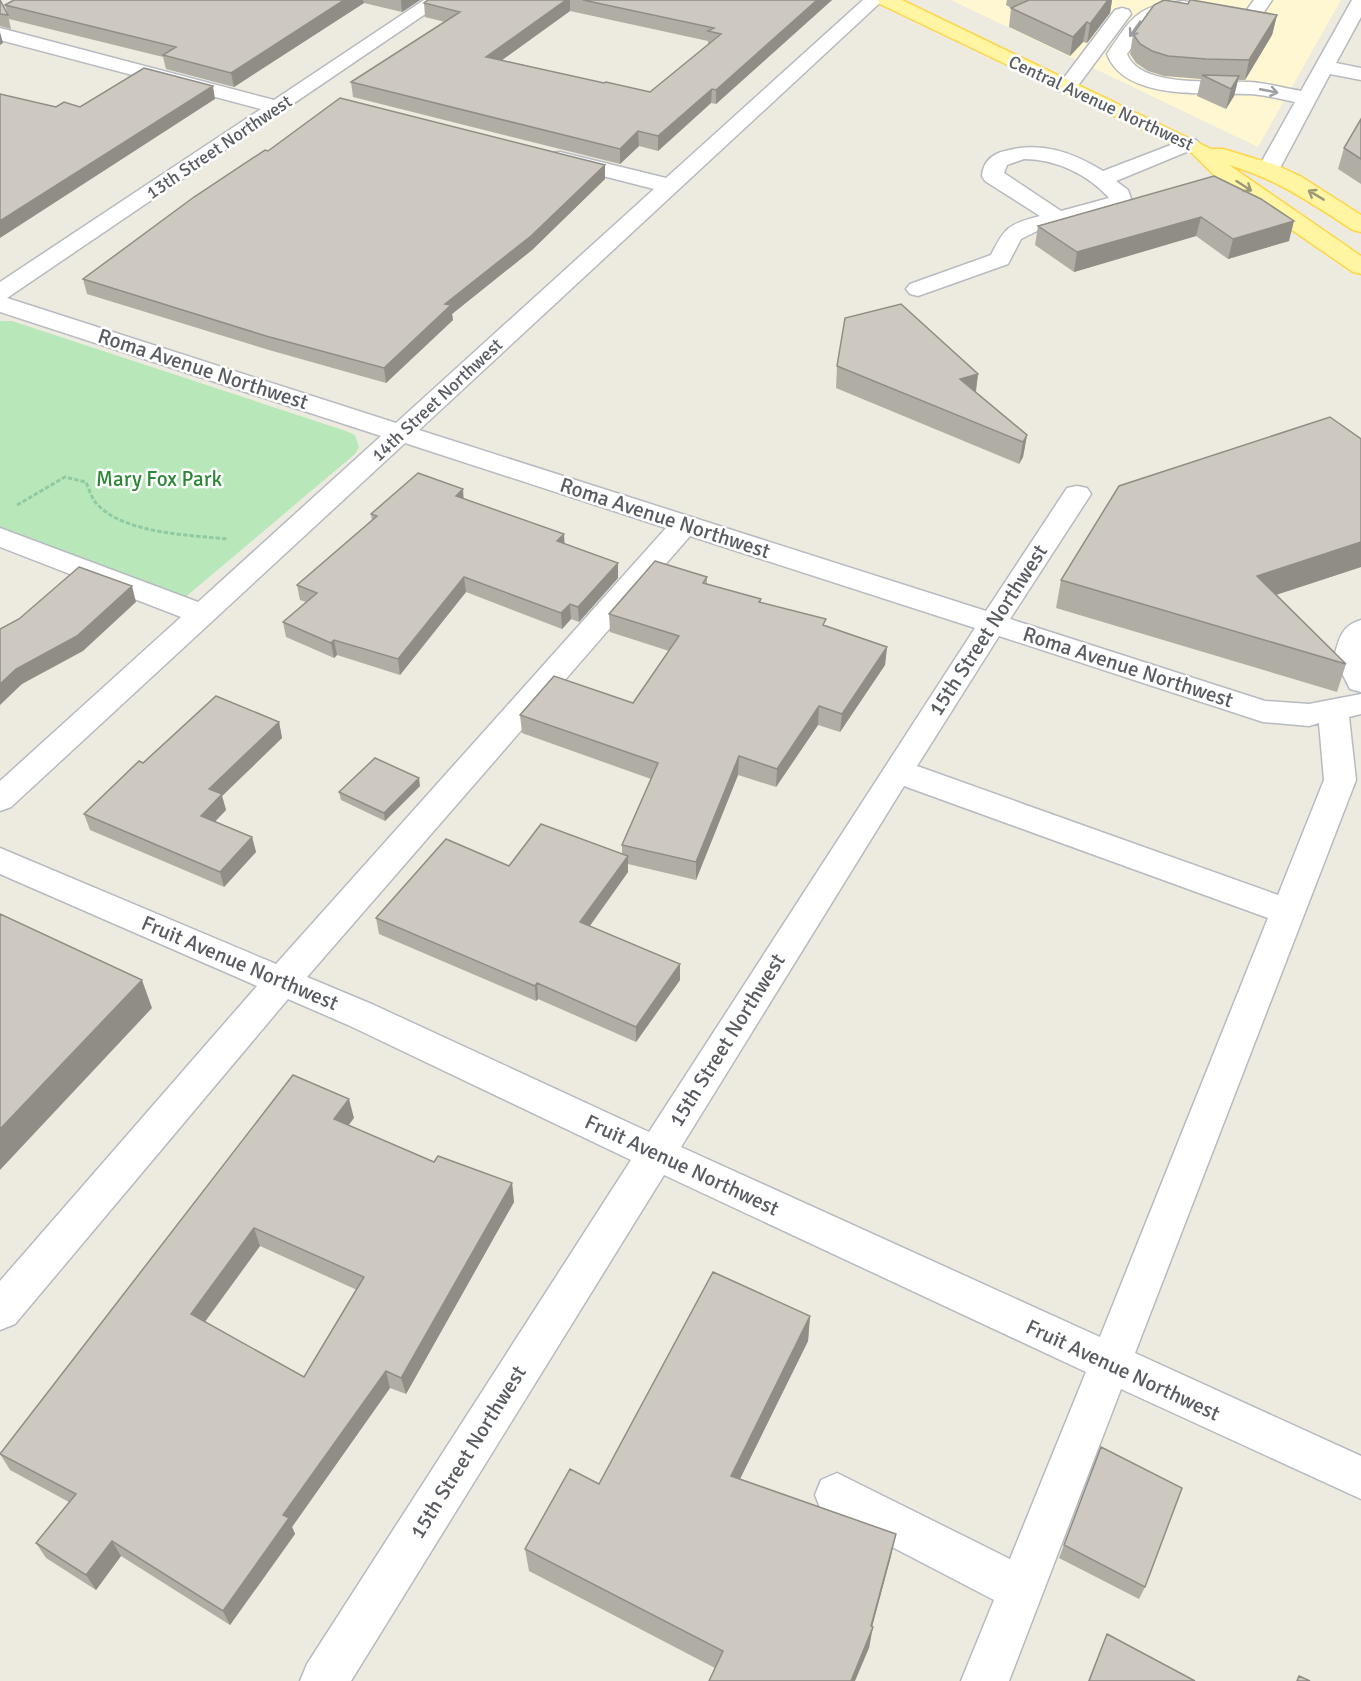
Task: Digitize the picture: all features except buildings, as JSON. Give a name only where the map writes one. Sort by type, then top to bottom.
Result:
[{"type":"main road","name":"Central Avenue Northwest","points":[[887,0],[1194,147],[1226,174],[1276,206],[1361,267]]},
{"type":"main road","points":[[1194,147],[1268,170],[1292,182],[1361,225]]},
{"type":"street","name":"13th Street Northwest","points":[[0,293],[437,0]]},
{"type":"street","name":"14th Street Northwest","points":[[0,799],[873,0]]},
{"type":"street","points":[[1067,87],[1133,0]]},
{"type":"street","points":[[1263,0],[1253,16],[1248,18],[1187,4],[1156,9],[1147,13],[1117,54],[1120,63],[1132,71],[1170,85],[1199,89],[1257,89],[1307,98]]},
{"type":"street","points":[[1268,170],[1361,0]]},
{"type":"street","points":[[0,33],[278,106]]},
{"type":"street","points":[[1324,67],[1361,74]]},
{"type":"street","points":[[300,92],[323,98]]},
{"type":"street","points":[[1102,179],[1194,147]]},
{"type":"street","points":[[918,289],[1000,259],[1012,235],[1029,226],[1120,202],[1120,195],[1102,179],[1062,157],[1040,152],[1019,153],[1000,159],[993,169],[993,176],[1057,218]]},
{"type":"street","points":[[543,153],[670,186]]},
{"type":"street","name":"Roma Avenue Northwest","points":[[0,304],[1263,711],[1309,715],[1347,708]]},
{"type":"street","name":"15th Street Northwest","points":[[324,1681],[897,771],[991,623],[1077,494]]},
{"type":"street","points":[[0,1311],[282,981],[684,524]]},
{"type":"street","points":[[0,537],[202,614]]},
{"type":"street","points":[[1361,630],[1354,636],[1348,657],[1361,682]]},
{"type":"street","points":[[985,1681],[1340,780],[1347,708]]},
{"type":"street","points":[[897,771],[1288,912]]},
{"type":"street","name":"Fruit Avenue Northwest","points":[[0,860],[361,1015],[1110,1364],[1361,1478]]},
{"type":"street","points":[[837,1495],[1021,1589]]},
{"type":"path","points":[[14,508],[65,477],[86,482],[96,503],[122,522],[178,533],[238,540]]},
{"type":"shaded area","points":[[951,0],[1341,0],[1258,147]]},
{"type":"green space","name":"Mary Fox Park","points":[[0,321],[12,321],[346,431],[355,435],[359,447],[355,454],[182,600],[0,529]]}]
